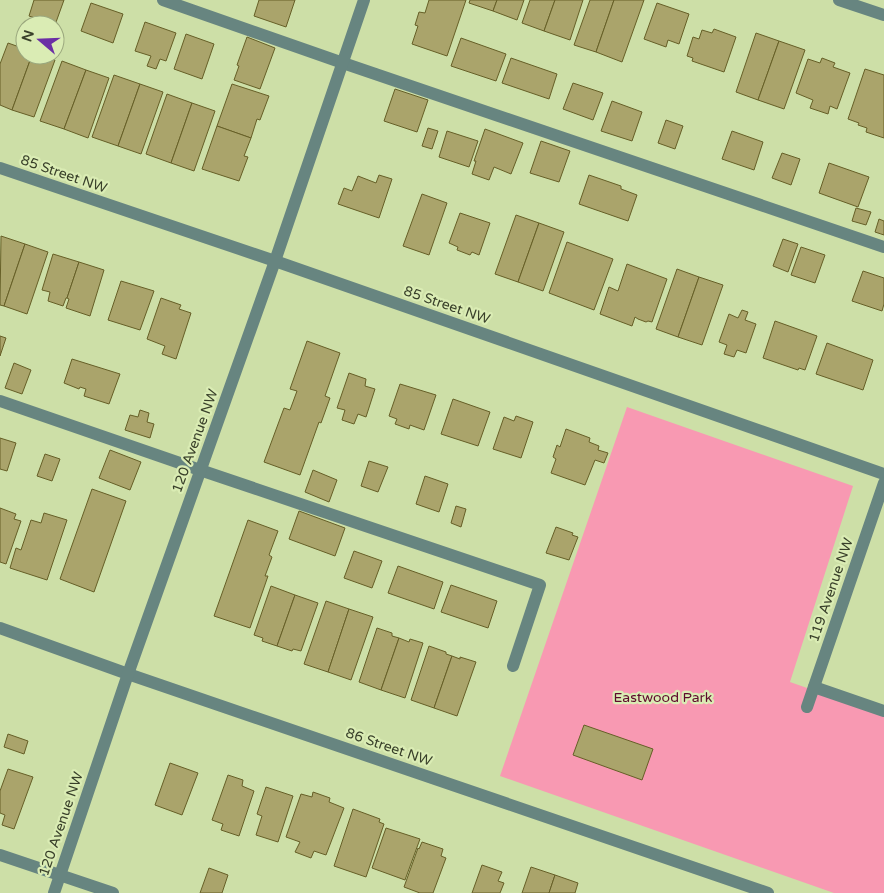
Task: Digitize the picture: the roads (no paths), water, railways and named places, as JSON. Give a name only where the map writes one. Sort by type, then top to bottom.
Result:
[{"type":"street","points":[[163,0],[884,247]]},
{"type":"street","name":"120 Avenue NW","points":[[54,893],[128,674],[275,261],[364,0]]},
{"type":"street","points":[[839,0],[884,15]]},
{"type":"street","name":"85 Street NW","points":[[0,168],[275,261],[884,474]]},
{"type":"street","points":[[0,400],[540,585],[512,666]]},
{"type":"street","name":"119 Avenue NW","points":[[807,707],[884,483]]},
{"type":"street","name":"86 Street NW","points":[[0,628],[749,890],[768,893]]},
{"type":"street","points":[[814,686],[884,711]]},
{"type":"street","points":[[0,855],[113,893]]},
{"type":"park label","name":"Eastwood Park","points":[[663,697]]}]
